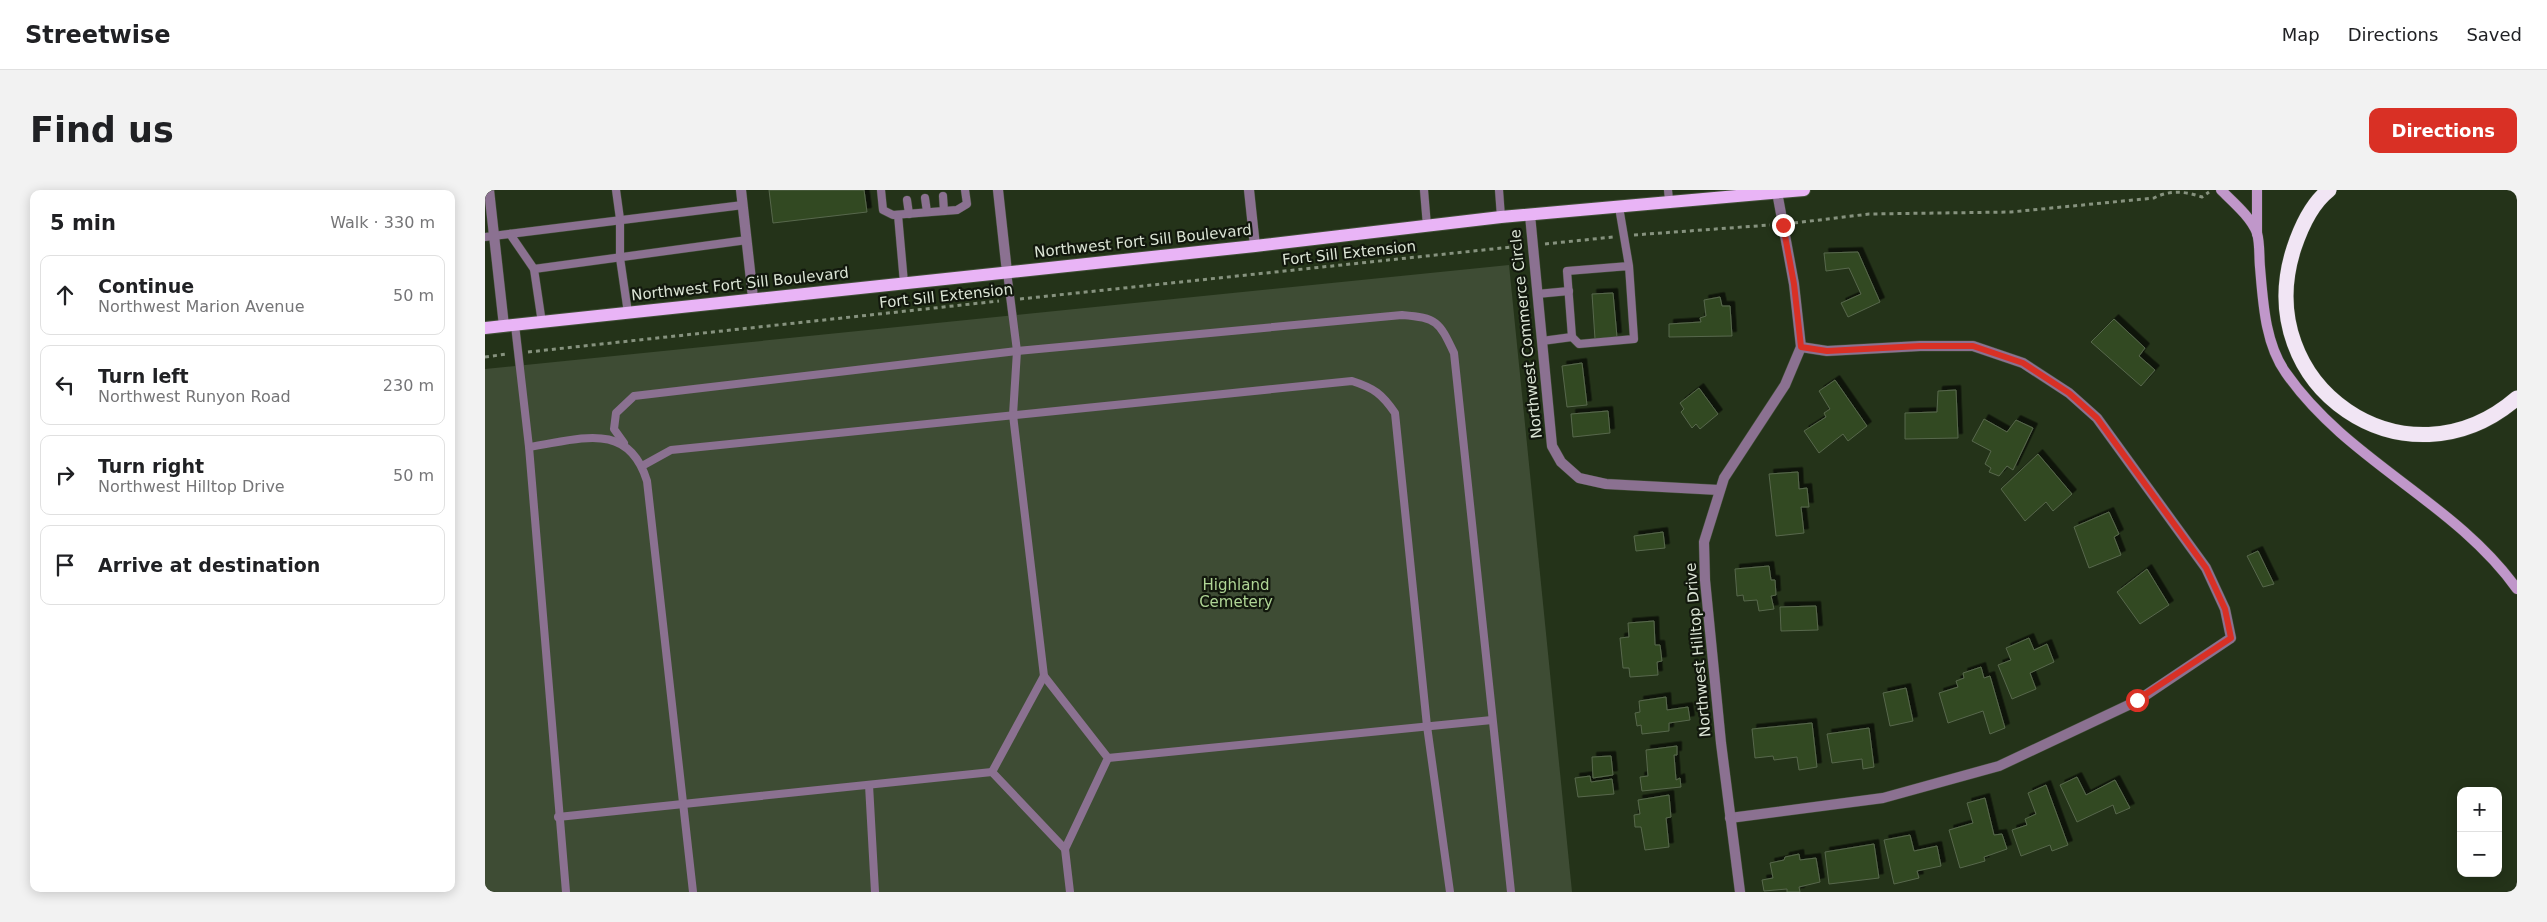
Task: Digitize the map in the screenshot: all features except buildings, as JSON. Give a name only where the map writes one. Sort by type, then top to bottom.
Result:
[{"type":"highway","points":[[2329,190],[2311,209],[2299,234],[2285,286],[2288,325],[2294,342],[2302,362],[2323,390],[2339,406],[2373,426],[2388,431],[2411,434],[2450,431],[2469,427],[2489,418],[2517,398]]},
{"type":"main road","name":"Northwest Fort Sill Boulevard","points":[[485,328],[1255,246],[1501,217],[1619,207],[1669,195],[1804,190]]},
{"type":"street","points":[[489,190],[489,237],[510,326]]},
{"type":"street","points":[[741,190],[753,298]]},
{"type":"street","points":[[998,190],[1007,272]]},
{"type":"street","points":[[1249,190],[1255,246]]},
{"type":"street","points":[[2221,190],[2233,201],[2257,234]]},
{"type":"street","points":[[2257,190],[2257,234],[2266,319],[2273,346],[2284,371],[2325,420],[2448,517],[2479,545],[2517,589]]},
{"type":"street","name":"Northwest Hilltop Drive","points":[[1740,892],[1730,818],[1705,580],[1704,542],[1724,478],[1785,386],[1801,347],[1795,292],[1777,192]]},
{"type":"street","name":"Northwest Commerce Circle","points":[[1530,215],[1552,446],[1561,462],[1579,478],[1606,484],[1719,490]]},
{"type":"street","points":[[1730,818],[1883,798],[1999,766],[2137,700],[2231,638],[2225,609],[2206,568],[2097,418],[2069,393],[2023,363],[1973,346],[1920,346],[1827,351],[1801,347]]},
{"type":"lane","points":[[616,190],[621,219],[620,258],[628,313]]},
{"type":"lane","points":[[881,190],[883,210],[893,215],[957,210],[967,204],[965,190]]},
{"type":"lane","points":[[1424,190],[1427,226]]},
{"type":"lane","points":[[1499,190],[1501,217]]},
{"type":"lane","points":[[943,196],[944,211]]},
{"type":"lane","points":[[925,198],[927,212]]},
{"type":"lane","points":[[907,200],[909,214]]},
{"type":"lane","points":[[489,237],[743,205]]},
{"type":"lane","points":[[1619,207],[1629,266],[1634,339],[1579,344],[1572,337],[1567,271],[1629,266]]},
{"type":"lane","points":[[898,214],[904,283]]},
{"type":"lane","points":[[510,234],[534,269],[542,323]]},
{"type":"lane","points":[[534,269],[747,240]]},
{"type":"lane","points":[[1007,272],[1017,350],[1013,416],[1044,676],[1108,758]]},
{"type":"lane","points":[[1537,294],[1569,291]]},
{"type":"lane","points":[[693,892],[647,481],[643,466],[614,429],[616,413],[634,396],[1017,350],[1402,315],[1429,317],[1443,331],[1454,353],[1511,892]]},
{"type":"lane","points":[[510,326],[518,353],[529,447],[558,817],[566,892]]},
{"type":"lane","points":[[1542,341],[1572,337]]},
{"type":"lane","points":[[643,466],[671,450],[1352,381],[1368,386],[1383,396],[1395,413],[1427,726],[1450,892]]},
{"type":"lane","points":[[529,447],[595,436],[624,443]]},
{"type":"lane","points":[[992,772],[1044,676]]},
{"type":"lane","points":[[1108,758],[1492,720]]},
{"type":"lane","points":[[1069,892],[1065,849],[1108,758]]},
{"type":"lane","points":[[558,817],[992,772]]},
{"type":"lane","points":[[992,772],[1065,849]]},
{"type":"lane","points":[[869,785],[875,892]]},
{"type":"path","name":"Fort Sill Extension","points":[[485,357],[1623,236],[1783,225],[1869,214],[2011,212],[2154,198],[2161,193],[2175,191],[2202,197],[2212,190]]},
{"type":"green space","name":"Highland Cemetery","points":[[1509,265],[1572,892],[485,892],[485,369]]},
{"type":"route","points":[[1783,225],[1794,284],[1801,347],[1827,351],[1920,346],[1973,346],[2023,363],[2069,393],[2097,418],[2206,568],[2225,609],[2231,638],[2137,700]]}]
